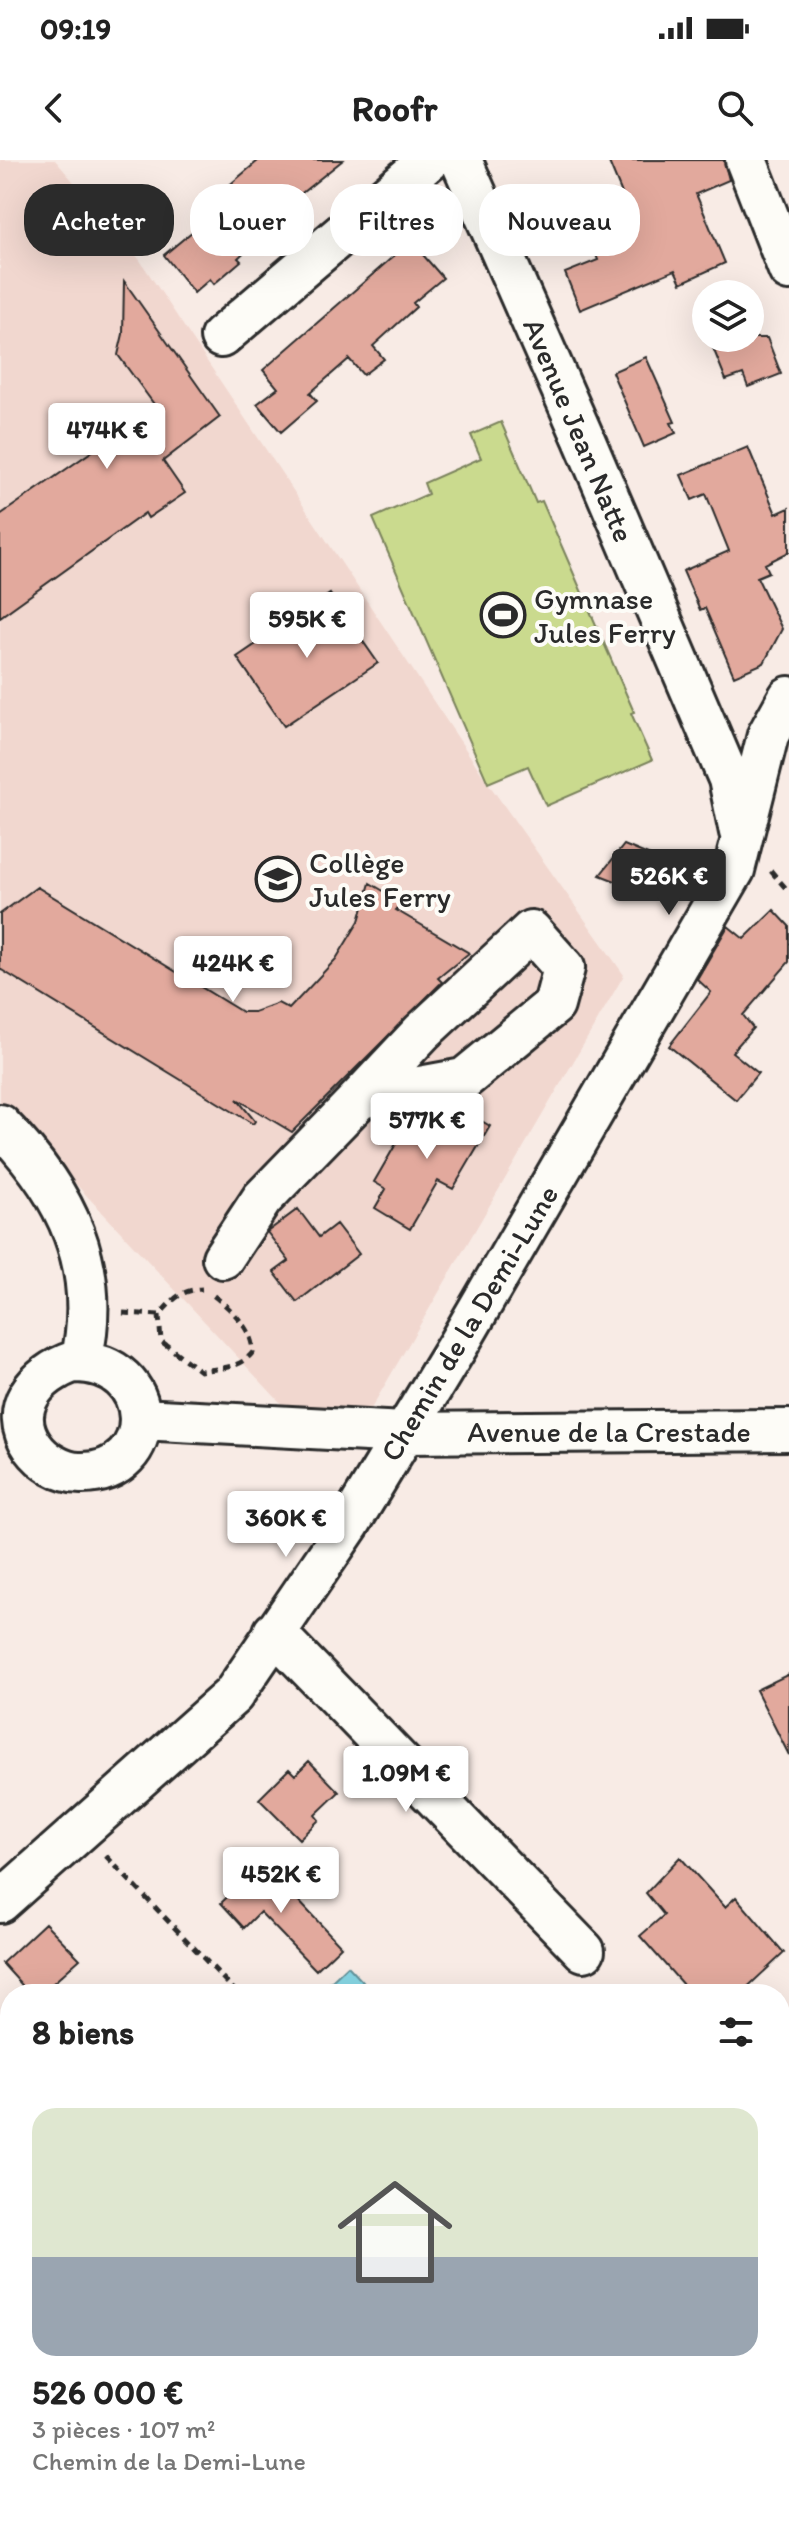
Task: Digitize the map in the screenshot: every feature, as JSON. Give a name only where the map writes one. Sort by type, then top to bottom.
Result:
[{"type":"street","points":[[221,337],[429,160]]},
{"type":"street","name":"Avenue Jean Natte","points":[[461,160],[729,779],[741,836]]},
{"type":"street","points":[[746,160],[789,270]]},
{"type":"street","name":"Chemin de la Demi-Lune","points":[[4,1891],[81,1830],[233,1695],[350,1523],[734,870],[768,735],[789,697]]},
{"type":"street","points":[[223,1258],[262,1199],[422,1032],[531,931],[564,968],[554,1005],[464,1079],[360,1098]]},
{"type":"street","points":[[0,1125],[52,1187],[84,1260],[90,1311],[81,1362]]},
{"type":"street","points":[[81,1362],[110,1369],[123,1377],[133,1390],[141,1419],[140,1432],[125,1456],[107,1469],[83,1473],[61,1469],[13,1435],[32,1388],[54,1368],[81,1362]]},
{"type":"street","name":"Avenue de la Crestade","points":[[141,1419],[404,1433],[789,1430]]},
{"type":"street","points":[[274,1632],[584,1951]]},
{"type":"path","points":[[90,1311],[159,1315],[179,1294],[186,1290],[203,1289],[234,1311],[253,1344],[253,1352],[247,1360],[232,1367],[200,1371],[161,1341],[159,1315]]},
{"type":"path","points":[[81,1830],[228,1984]]},
{"type":"shaded area","name":"Collège Jules Ferry","points":[[0,160],[55,160],[75,184],[24,184],[24,256],[136,256],[139,259],[488,783],[624,975],[351,1443],[307,1431],[0,1103]]},
{"type":"green space","name":"Gymnase Jules Ferry","points":[[501,422],[536,503],[542,501],[652,760],[546,806],[528,766],[488,783],[373,518],[428,494],[424,483],[481,458],[471,435]]},
{"type":"water","points":[[348,1966],[363,1982],[361,1984],[329,1984]]},
{"type":"building","points":[[259,160],[343,160],[313,184],[231,184]]},
{"type":"building","points":[[608,160],[724,160],[729,180],[696,194],[725,263],[681,283],[675,270],[580,310],[565,273],[598,260],[596,256],[640,256],[640,184],[618,184]]},
{"type":"building","points":[[190,233],[190,256],[240,256],[238,258],[241,261],[214,284],[210,279],[194,293],[165,256],[174,256],[174,247]]},
{"type":"building","points":[[394,256],[424,256],[443,278],[413,303],[416,307],[373,346],[384,359],[363,375],[349,359],[310,393],[317,401],[281,432],[257,404],[278,388],[263,370]]},
{"type":"building","points":[[124,281],[220,417],[163,461],[185,493],[148,518],[145,513],[0,617],[0,515],[156,407],[118,355],[123,334]]},
{"type":"building","points":[[764,338],[767,338],[781,374],[748,387],[743,374],[726,380],[715,352],[764,352]]},
{"type":"building","points":[[646,357],[675,422],[671,423],[676,433],[644,447],[612,372]]},
{"type":"building","points":[[748,447],[776,514],[789,508],[789,552],[765,564],[769,572],[757,577],[782,629],[764,663],[734,676],[705,608],[700,610],[683,571],[729,551],[706,494],[692,500],[681,475]]},
{"type":"building","points":[[330,594],[378,663],[284,726],[237,657]]},
{"type":"building","points":[[624,845],[677,867],[664,900],[600,875]]},
{"type":"building","points":[[370,883],[402,902],[396,910],[469,953],[438,978],[442,982],[292,1132],[237,1099],[255,1121],[253,1124],[0,969],[0,914],[37,887],[242,1012],[254,1012],[278,1003],[289,1009],[336,959],[359,921]]},
{"type":"building","points":[[774,910],[789,926],[789,962],[743,1015],[753,1028],[732,1052],[758,1073],[736,1100],[669,1046],[711,992],[697,979],[728,926],[744,939]]},
{"type":"building","points":[[458,1107],[490,1126],[453,1189],[438,1181],[410,1229],[375,1208],[386,1189],[374,1182],[415,1111],[427,1109],[449,1122]]},
{"type":"building","points":[[298,1209],[319,1237],[336,1224],[359,1254],[297,1302],[274,1272],[289,1261],[267,1232]]},
{"type":"building","points":[[789,1674],[789,1755],[756,1690]]},
{"type":"building","points":[[309,1761],[339,1792],[315,1815],[319,1820],[299,1839],[259,1799],[289,1769],[295,1775]]},
{"type":"building","points":[[680,1857],[725,1907],[736,1897],[784,1953],[751,1984],[682,1984],[640,1936],[664,1915],[646,1893]]},
{"type":"building","points":[[263,1863],[341,1946],[316,1970],[260,1912],[244,1928],[221,1903]]},
{"type":"building","points":[[45,1923],[80,1959],[52,1984],[21,1984],[2,1963]]},
{"type":"place","name":"Gymnase Jules Ferry","points":[[503,615]]},
{"type":"place","name":"Collège Jules Ferry","points":[[278,879]]}]
